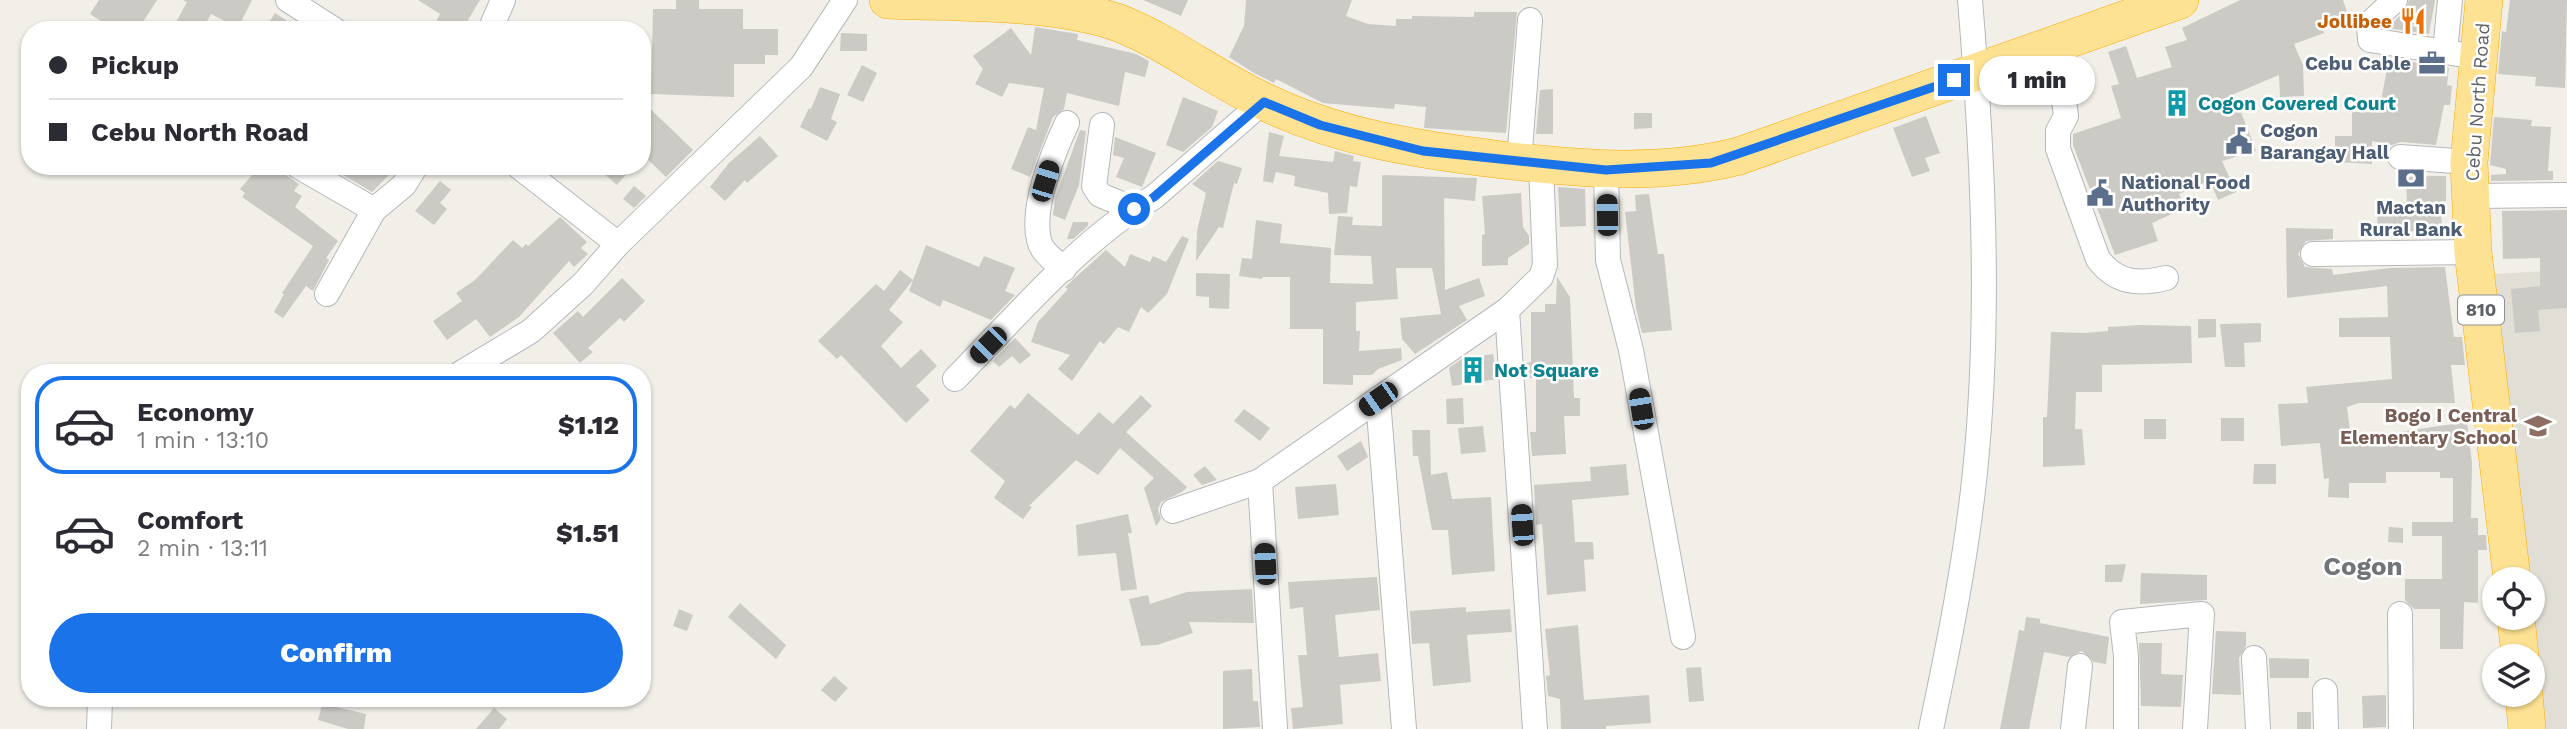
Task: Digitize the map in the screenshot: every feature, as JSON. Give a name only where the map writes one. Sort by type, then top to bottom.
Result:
[{"type":"highway","points":[[888,0],[1015,5],[1117,23],[1164,44],[1264,102],[1320,125],[1423,151],[1606,170],[1677,168],[1739,156],[2180,0]]},
{"type":"highway","name":"Cebu North Road","points":[[2484,0],[2461,54],[2473,252],[2511,567]]},
{"type":"highway","points":[[2525,707],[2527,729]]},
{"type":"street","points":[[288,0],[321,21]]},
{"type":"street","points":[[494,21],[503,0]]},
{"type":"street","points":[[476,364],[531,331],[583,284],[618,244],[801,67],[845,0]]},
{"type":"street","points":[[1931,729],[1956,609],[1975,472],[1984,207],[1970,0]]},
{"type":"street","points":[[2395,0],[2369,24],[2370,40],[2461,54],[2450,0]]},
{"type":"street","points":[[1173,511],[1260,481],[1507,310],[1542,277],[1545,265],[1530,163],[1530,20]]},
{"type":"street","points":[[2057,45],[2066,116],[2058,131],[2058,149],[2098,259],[2108,272],[2128,281],[2144,283],[2166,278]]},
{"type":"street","points":[[955,379],[1064,269],[1134,209],[1154,197],[1264,102]]},
{"type":"street","points":[[1064,269],[1039,241],[1039,214],[1048,172],[1067,123]]},
{"type":"street","points":[[1102,125],[1094,186],[1100,195],[1134,209]]},
{"type":"street","points":[[2400,157],[2470,179],[2567,195]]},
{"type":"street","points":[[1606,170],[1608,260],[1631,350],[1683,637]]},
{"type":"street","points":[[314,175],[374,210]]},
{"type":"street","points":[[327,294],[374,210],[404,186],[411,175]]},
{"type":"street","points":[[529,175],[618,244]]},
{"type":"street","points":[[2313,254],[2473,252]]},
{"type":"street","points":[[1507,310],[1535,729]]},
{"type":"street","points":[[1378,399],[1404,729]]},
{"type":"street","points":[[1260,481],[1275,729]]},
{"type":"street","points":[[2126,729],[2122,622],[2202,614],[2195,729]]},
{"type":"street","points":[[2400,614],[2401,729]]},
{"type":"street","points":[[2254,658],[2258,729]]},
{"type":"street","points":[[2073,729],[2080,667]]},
{"type":"street","points":[[2325,691],[2326,729]]},
{"type":"street","points":[[99,729],[100,707]]},
{"type":"shaded area","name":"Bogo I Central Elementary School","points":[[2567,270],[2567,729],[2539,729],[2537,707],[2545,707],[2545,644],[2531,644],[2529,630],[2545,630],[2545,567],[2524,567],[2494,274]]},
{"type":"building","points":[[99,0],[157,0],[144,21],[101,21],[90,14]]},
{"type":"building","points":[[183,0],[252,0],[242,21],[224,21],[211,14],[207,21],[177,21],[187,2]]},
{"type":"building","points":[[418,0],[480,0],[467,21],[436,21],[440,14]]},
{"type":"building","points":[[676,0],[699,0],[699,9],[743,9],[743,29],[778,29],[778,55],[765,55],[765,64],[734,64],[734,97],[651,94],[653,9],[676,9]]},
{"type":"building","points":[[1143,0],[1188,0],[1181,16]]},
{"type":"building","points":[[1246,0],[1352,0],[1346,16],[1368,24],[1396,26],[1396,19],[1412,19],[1412,16],[1474,17],[1474,12],[1517,12],[1506,133],[1424,128],[1426,107],[1395,104],[1394,109],[1323,103],[1276,79],[1274,83],[1254,73],[1229,57],[1244,26]]},
{"type":"building","points":[[2240,0],[2343,0],[2349,18],[2322,27],[2324,33],[2294,44],[2303,65],[2304,96],[2280,97],[2279,75],[2234,94],[2256,151],[2222,161],[2236,192],[2218,200],[2210,180],[2179,194],[2185,208],[2152,223],[2158,241],[2115,255],[2073,145],[2073,134],[2121,118],[2111,86],[2119,84],[2108,52],[2126,46],[2137,78],[2172,67],[2165,47],[2187,40],[2182,28]]},
{"type":"building","points":[[2409,0],[2435,0],[2429,34],[2387,28],[2405,11]]},
{"type":"building","points":[[2510,0],[2567,0],[2565,88],[2535,86],[2536,77],[2498,74],[2502,31],[2506,32]]},
{"type":"building","points":[[275,13],[287,21],[270,21]]},
{"type":"building","points":[[1035,27],[1078,34],[1077,40],[1136,54],[1149,61],[1145,77],[1125,72],[1119,106],[1067,93],[1064,109],[1053,117],[1030,177],[1011,169],[1028,127],[1036,130],[1044,88],[1009,83],[1002,97],[975,84],[983,69],[973,56],[1011,28],[1031,55]]},
{"type":"building","points":[[841,33],[867,34],[867,51],[840,51]]},
{"type":"building","points":[[2389,58],[2449,68],[2447,85],[2452,86],[2450,105],[2444,105],[2436,145],[2401,142],[2392,145],[2372,141],[2372,164],[2335,162],[2335,136],[2352,136],[2352,112],[2379,112]]},
{"type":"building","points":[[862,65],[877,73],[863,102],[847,95]]},
{"type":"building","points":[[820,87],[840,94],[831,119],[837,122],[827,141],[800,127]]},
{"type":"building","points":[[1553,89],[1553,134],[1536,134],[1540,90]]},
{"type":"building","points":[[1183,97],[1218,111],[1212,127],[1183,152],[1166,145]]},
{"type":"building","points":[[651,110],[693,150],[666,177],[651,163]]},
{"type":"building","points":[[1634,113],[1652,113],[1652,128],[1634,129]]},
{"type":"building","points":[[1926,116],[1940,153],[1925,158],[1930,171],[1912,177],[1893,128]]},
{"type":"building","points":[[2494,117],[2532,120],[2531,126],[2551,127],[2548,171],[2553,171],[2553,180],[2491,181],[2491,175],[2506,174],[2506,169],[2490,165]]},
{"type":"building","points":[[1080,130],[1086,131],[1079,185],[1065,220],[1053,215],[1055,199]]},
{"type":"building","points":[[1269,132],[1284,136],[1279,156],[1333,162],[1335,151],[1354,156],[1353,161],[1361,162],[1357,187],[1350,186],[1347,213],[1329,214],[1328,193],[1294,186],[1295,176],[1276,172],[1273,183],[1263,181]]},
{"type":"building","points":[[760,136],[778,156],[747,183],[745,180],[725,201],[710,187],[729,163]]},
{"type":"building","points":[[1115,137],[1156,153],[1142,187],[1116,177],[1124,158],[1113,155]]},
{"type":"building","points":[[1218,161],[1242,168],[1237,184],[1234,183],[1223,228],[1219,227],[1196,261],[1197,231],[1206,193],[1192,184]]},
{"type":"building","points":[[252,175],[286,175],[299,184],[294,191],[302,196],[295,207],[338,241],[326,258],[329,260],[313,291],[306,286],[283,318],[274,312],[284,294],[282,293],[313,246],[242,197],[245,193],[240,189]]},
{"type":"building","points":[[343,175],[389,175],[372,192]]},
{"type":"building","points":[[605,175],[625,175],[617,185]]},
{"type":"building","points":[[1382,175],[1477,178],[1475,201],[1444,198],[1445,290],[1479,278],[1485,296],[1459,306],[1467,320],[1415,354],[1402,339],[1400,318],[1441,314],[1432,268],[1396,268],[1398,299],[1356,302],[1356,331],[1360,331],[1359,351],[1401,348],[1402,360],[1378,369],[1372,375],[1353,375],[1353,385],[1323,384],[1323,329],[1290,329],[1290,277],[1262,279],[1239,276],[1242,258],[1252,259],[1256,220],[1282,224],[1280,243],[1331,248],[1330,283],[1373,284],[1371,256],[1334,255],[1338,216],[1353,217],[1352,225],[1382,226]]},
{"type":"building","points":[[2446,176],[2446,201],[2439,202],[2443,231],[2377,232],[2378,202],[2407,203],[2406,177]]},
{"type":"building","points":[[440,181],[451,190],[440,203],[447,209],[434,225],[415,211]]},
{"type":"building","points":[[634,186],[646,196],[634,208],[623,199]]},
{"type":"building","points":[[1558,187],[1585,189],[1586,226],[1560,227]]},
{"type":"building","points":[[1521,193],[1523,227],[1529,236],[1529,244],[1508,258],[1508,265],[1482,266],[1482,235],[1485,234],[1482,196]]},
{"type":"building","points":[[1649,194],[1658,254],[1664,254],[1672,330],[1642,333],[1636,308],[1625,212],[1636,211],[1635,195]]},
{"type":"building","points":[[2567,210],[2567,308],[2538,310],[2540,331],[2515,333],[2511,289],[2540,286],[2540,258],[2503,259],[2502,211]]},
{"type":"building","points":[[560,217],[587,242],[581,248],[588,254],[574,267],[569,261],[519,317],[490,337],[476,319],[447,340],[433,321],[462,301],[456,293],[475,280],[513,240],[522,248],[526,244],[528,246]]},
{"type":"building","points":[[1073,222],[1088,222],[1088,226],[1073,239],[1067,239]]},
{"type":"building","points":[[2286,228],[2333,229],[2333,239],[2306,241],[2298,254],[2305,267],[2332,269],[2333,275],[2390,268],[2445,267],[2454,337],[2462,337],[2465,365],[2451,365],[2455,403],[2359,403],[2347,407],[2351,439],[2467,422],[2472,463],[2471,518],[2478,518],[2478,535],[2486,535],[2487,550],[2478,550],[2478,603],[2464,602],[2463,649],[2440,649],[2440,609],[2414,609],[2405,600],[2405,579],[2442,579],[2442,536],[2412,536],[2412,522],[2453,522],[2453,478],[2440,478],[2440,472],[2386,472],[2386,483],[2349,483],[2349,498],[2328,497],[2329,478],[2324,479],[2320,443],[2281,446],[2278,404],[2308,403],[2306,387],[2392,379],[2390,337],[2339,337],[2339,318],[2388,317],[2387,286],[2287,298]]},
{"type":"building","points":[[1182,236],[1189,239],[1167,294],[1148,313],[1141,307],[1129,332],[1118,327],[1104,344],[1100,341],[1072,381],[1058,369],[1070,355],[1031,342],[1038,322],[1068,289],[1065,287],[1106,250],[1125,267],[1130,254],[1150,262],[1153,256],[1166,262]]},
{"type":"building","points":[[926,245],[979,267],[984,256],[1015,268],[1005,291],[1015,295],[991,320],[943,300],[940,307],[909,291]]},
{"type":"building","points":[[900,270],[913,280],[889,310],[903,322],[881,346],[901,368],[921,349],[937,366],[916,386],[930,400],[906,423],[841,355],[837,359],[818,341],[876,284],[884,291]]},
{"type":"building","points":[[1196,273],[1230,274],[1229,309],[1209,308],[1209,297],[1196,296]]},
{"type":"building","points":[[1557,277],[1570,297],[1574,398],[1580,398],[1580,416],[1564,416],[1566,454],[1532,456],[1530,432],[1536,432],[1536,378],[1527,378],[1526,363],[1531,362],[1531,312],[1545,312],[1545,304],[1556,304]]},
{"type":"building","points":[[622,278],[645,301],[624,322],[620,318],[588,348],[593,352],[580,363],[553,333],[578,311],[583,317]]},
{"type":"building","points":[[2198,319],[2216,319],[2216,337],[2198,338]]},
{"type":"building","points":[[2261,323],[2261,342],[2244,343],[2245,367],[2225,367],[2220,324]]},
{"type":"building","points":[[2191,326],[2192,363],[2102,365],[2102,392],[2076,392],[2075,429],[2082,429],[2085,465],[2043,467],[2043,417],[2047,417],[2051,332],[2085,333],[2108,331],[2108,327]]},
{"type":"building","points":[[1015,338],[1031,355],[1020,364],[1012,356],[999,367],[993,361]]},
{"type":"building","name":"Not Square","points":[[1493,354],[1497,379],[1452,386],[1449,368],[1463,358]]},
{"type":"building","points":[[1028,393],[1078,435],[1099,412],[1113,424],[1141,395],[1152,406],[1126,432],[1187,487],[1161,502],[1158,509],[1161,519],[1156,526],[1144,488],[1154,478],[1120,448],[1098,475],[1076,460],[1029,506],[1032,507],[1023,519],[994,498],[1005,481],[970,451],[1010,405],[1015,409]]},
{"type":"building","points":[[1463,398],[1464,424],[1447,424],[1446,399]]},
{"type":"building","points":[[1244,409],[1270,428],[1260,441],[1234,421]]},
{"type":"building","points":[[2221,418],[2244,418],[2244,441],[2221,441]]},
{"type":"building","points":[[2144,419],[2166,419],[2166,439],[2144,439]]},
{"type":"building","points":[[1483,426],[1486,452],[1461,454],[1458,428]]},
{"type":"building","points":[[1412,430],[1430,430],[1431,475],[1447,472],[1452,499],[1491,497],[1495,571],[1452,575],[1448,530],[1432,530],[1418,456],[1413,456]]},
{"type":"building","points":[[1361,441],[1368,457],[1347,471],[1337,456]]},
{"type":"building","points":[[1626,464],[1629,495],[1572,500],[1575,542],[1593,542],[1594,559],[1584,560],[1586,591],[1547,595],[1542,524],[1536,525],[1534,485],[1591,481],[1590,467]]},
{"type":"building","points":[[2254,464],[2276,464],[2276,484],[2253,484]]},
{"type":"building","points":[[1205,466],[1217,480],[1202,485],[1193,475]]},
{"type":"building","points":[[1336,484],[1339,515],[1298,519],[1295,487]]},
{"type":"building","points":[[1128,514],[1132,533],[1128,533],[1137,589],[1121,591],[1116,553],[1078,556],[1076,525]]},
{"type":"building","points":[[2389,527],[2403,528],[2403,543],[2388,542]]},
{"type":"building","points":[[2126,564],[2122,582],[2105,582],[2105,565]]},
{"type":"building","points":[[2141,573],[2207,575],[2207,600],[2140,604]]},
{"type":"building","points":[[1377,577],[1380,610],[1335,615],[1339,657],[1378,653],[1381,681],[1340,685],[1343,724],[1293,729],[1291,708],[1303,707],[1298,655],[1307,655],[1303,607],[1290,609],[1288,582]]},
{"type":"building","points":[[1252,589],[1254,623],[1189,622],[1193,633],[1157,645],[1141,646],[1129,599],[1148,595],[1150,604],[1187,592]]},
{"type":"building","points":[[740,603],[786,645],[776,659],[728,617]]},
{"type":"building","points":[[1466,607],[1466,612],[1510,609],[1512,632],[1467,635],[1471,682],[1433,686],[1429,643],[1412,644],[1410,611]]},
{"type":"building","points":[[679,609],[693,615],[687,631],[673,626]]},
{"type":"building","points":[[2026,617],[2040,619],[2040,623],[2109,637],[2106,664],[2094,662],[2082,651],[2069,657],[2044,652],[2029,729],[2000,729],[2019,630],[2024,631]]},
{"type":"building","points":[[1578,625],[1584,700],[1649,695],[1651,723],[1606,726],[1606,729],[1561,729],[1560,699],[1548,696],[1546,676],[1550,675],[1545,629]]},
{"type":"building","points":[[2216,631],[2246,632],[2246,646],[2239,658],[2241,695],[2212,694]]},
{"type":"building","points":[[2139,643],[2162,643],[2161,674],[2183,675],[2181,707],[2141,706]]},
{"type":"building","points":[[2269,658],[2309,659],[2309,678],[2270,678]]},
{"type":"building","points":[[1701,667],[1704,701],[1689,702],[1686,668]]},
{"type":"building","points":[[1252,669],[1253,701],[1258,701],[1260,727],[1223,729],[1223,671]]},
{"type":"building","points":[[834,676],[848,688],[835,702],[821,690]]},
{"type":"building","points":[[2386,695],[2386,727],[2363,728],[2362,696]]},
{"type":"building","points":[[322,707],[336,707],[366,714],[364,729],[348,729],[318,720]]},
{"type":"building","points":[[494,708],[507,719],[499,729],[476,729]]},
{"type":"building","points":[[2297,712],[2311,712],[2311,729],[2297,729]]},
{"type":"place","name":"Jollibee","points":[[2413,21]]},
{"type":"place","name":"Cebu Cable","points":[[2432,63]]},
{"type":"place","name":"Cogon Covered Court","points":[[2177,103]]},
{"type":"place","name":"Cogon Barangay Hall","points":[[2239,141]]},
{"type":"place","name":"Mactan Rural Bank","points":[[2411,178]]},
{"type":"place","name":"National Food Authority","points":[[2100,193]]},
{"type":"place","name":"Not Square","points":[[1473,370]]},
{"type":"place","name":"Bogo I Central Elementary School","points":[[2538,426]]},
{"type":"district","name":"Cogon","points":[[2363,566]]},
{"type":"route","points":[[1134,209],[1154,197],[1264,102],[1320,125],[1423,151],[1606,170],[1677,168],[1739,156],[1954,80]]}]
